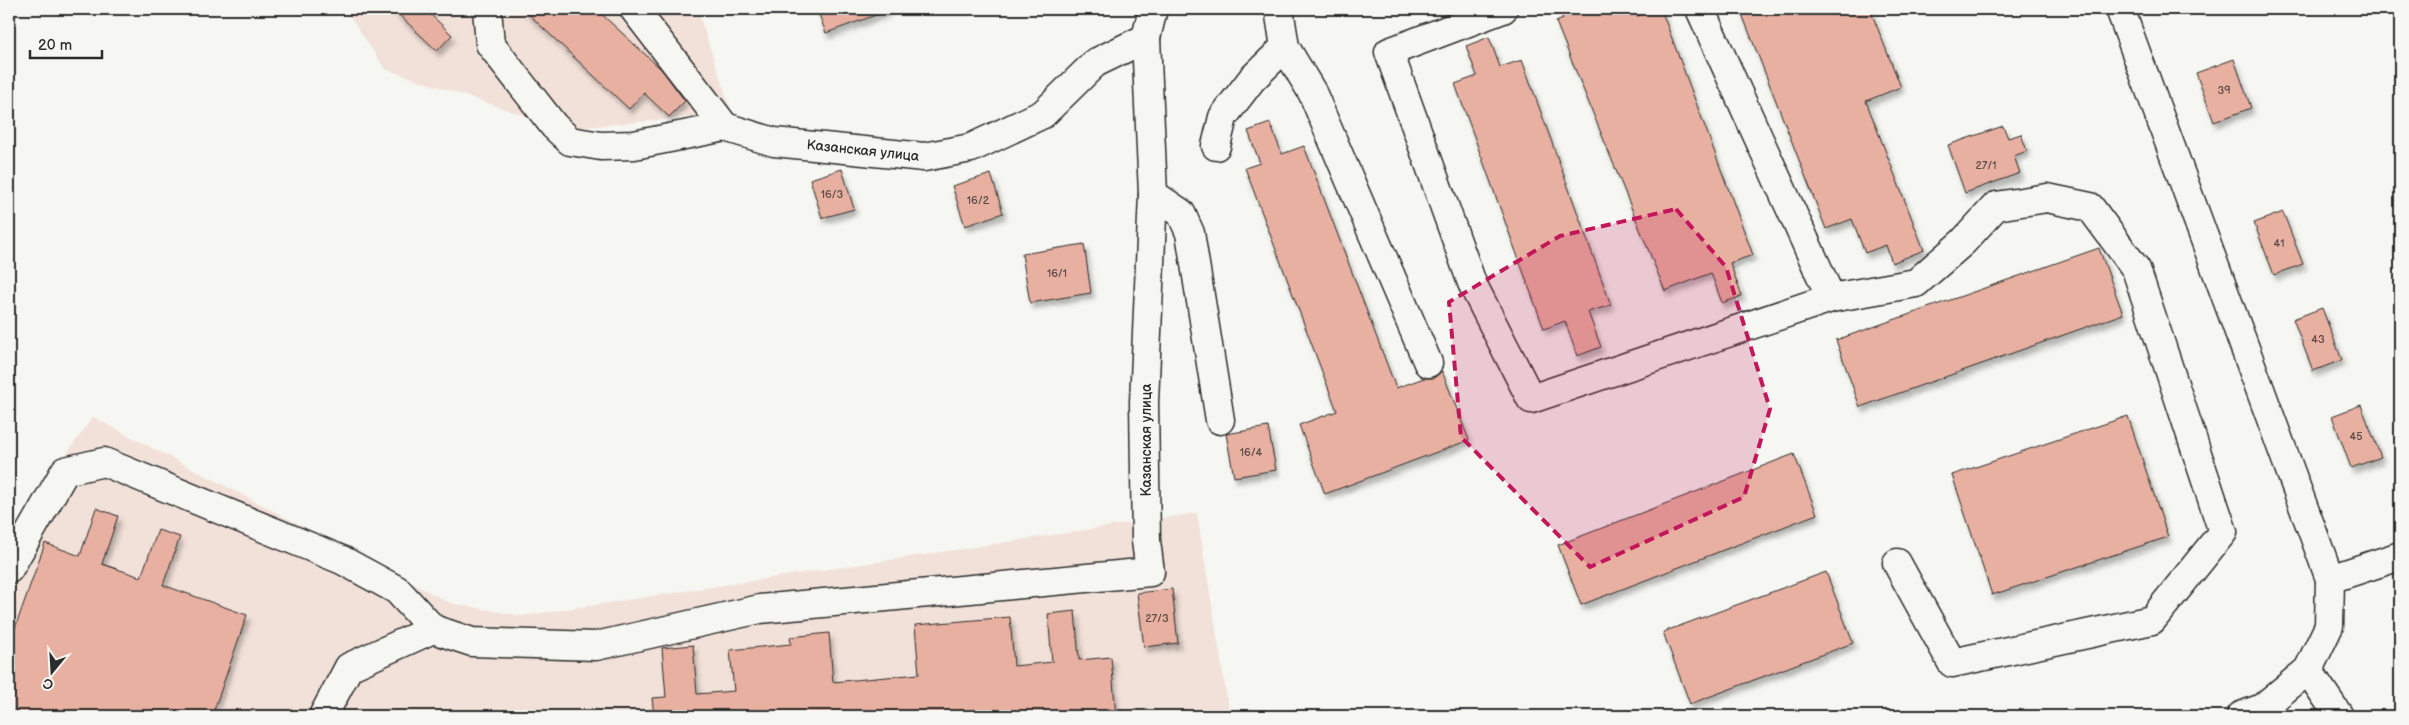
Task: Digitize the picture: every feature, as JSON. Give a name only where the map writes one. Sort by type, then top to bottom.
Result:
[{"type":"street","points":[[487,9],[490,44],[554,126],[570,141],[601,146],[634,145],[725,127],[634,9]]},
{"type":"street","name":"Казанская улица","points":[[433,628],[472,642],[596,646],[760,609],[1150,572],[1146,541],[1144,402],[1153,194],[1146,38],[1153,9]]},
{"type":"street","points":[[1279,9],[1285,47],[1312,92],[1428,363]]},
{"type":"street","points":[[1503,9],[1389,52],[1472,283],[1531,399],[1831,298],[1916,282],[1963,242],[1996,206],[2046,198],[2090,207],[2136,269],[2223,532],[2152,620],[1952,663],[1897,563]]},
{"type":"street","points":[[1700,9],[1831,298]]},
{"type":"street","points":[[2120,9],[2330,579],[2330,626],[2308,670],[2255,713]]},
{"type":"street","name":"Казанская улица","points":[[725,127],[774,142],[924,157],[971,148],[1043,114],[1095,63],[1146,38]]},
{"type":"street","points":[[1216,146],[1223,117],[1252,79],[1285,47]]},
{"type":"street","points":[[1153,194],[1181,213],[1190,233],[1220,420]]},
{"type":"street","points":[[9,569],[65,471],[104,462],[342,560],[397,590],[433,628],[349,667],[323,716]]},
{"type":"street","points":[[2330,579],[2400,556]]},
{"type":"street","points":[[2308,670],[2339,716]]},
{"type":"highlighted area","points":[[1676,209],[1726,267],[1770,409],[1744,497],[1590,567],[1461,437],[1449,302],[1560,236]]},
{"type":"shaded area","points":[[345,9],[697,9],[732,113],[565,129],[385,69]]},
{"type":"shaded area","points":[[93,417],[450,603],[522,616],[1197,513],[1230,716],[9,716],[9,547],[20,519]]},
{"type":"building","points":[[393,9],[425,9],[452,35],[437,51]]},
{"type":"building","points":[[523,9],[596,9],[662,70],[685,101],[669,117],[644,93],[629,109]]},
{"type":"building","points":[[817,9],[887,9],[887,11],[826,33]]},
{"type":"building","points":[[1559,9],[1635,9],[1637,16],[1661,9],[1753,255],[1730,263],[1742,296],[1722,303],[1711,273],[1665,291],[1556,22],[1563,19]]},
{"type":"building","points":[[1740,9],[1870,9],[1901,87],[1866,101],[1924,250],[1892,263],[1886,245],[1865,253],[1852,219],[1826,229]]},
{"type":"building","points":[[1489,37],[1500,67],[1522,60],[1611,305],[1588,312],[1601,347],[1577,356],[1565,321],[1544,329],[1455,84],[1477,76],[1466,46]]},
{"type":"building","points":[[2234,59],[2251,108],[2214,122],[2196,73]]},
{"type":"building","points":[[1270,123],[1282,154],[1304,146],[1396,388],[1424,378],[1434,378],[1442,371],[1469,440],[1325,494],[1299,425],[1337,411],[1245,168],[1260,163],[1248,131]]},
{"type":"building","points":[[2003,126],[2008,138],[2021,134],[2027,151],[2014,156],[2020,173],[1965,193],[1948,145]]},
{"type":"building","points":[[842,169],[854,209],[822,218],[810,179]]},
{"type":"building","points":[[991,174],[1003,213],[965,226],[952,186]]},
{"type":"building","points":[[2283,212],[2303,264],[2274,275],[2254,223]]},
{"type":"building","points":[[1084,244],[1091,293],[1030,303],[1022,254]]},
{"type":"building","points":[[2099,248],[2123,314],[1860,407],[1836,340]]},
{"type":"building","points":[[2322,308],[2342,360],[2313,371],[2293,319]]},
{"type":"building","points":[[2361,405],[2381,457],[2351,468],[2332,416]]},
{"type":"building","points":[[2128,416],[2168,537],[1992,595],[1952,475]]},
{"type":"building","points":[[1268,427],[1276,470],[1234,477],[1226,434]]},
{"type":"building","points":[[1794,454],[1817,514],[1581,605],[1558,545]]},
{"type":"building","points":[[96,508],[118,516],[102,564],[141,577],[158,530],[180,537],[163,585],[247,615],[212,716],[9,716],[9,645],[45,543],[80,556]]},
{"type":"building","points":[[1826,572],[1853,643],[1690,704],[1663,632]]},
{"type":"building","points":[[1172,589],[1178,643],[1144,647],[1137,593]]},
{"type":"building","points":[[1075,611],[1079,660],[1111,657],[1116,716],[654,716],[652,698],[666,697],[662,648],[693,645],[697,694],[734,691],[730,650],[791,644],[790,637],[829,633],[833,682],[919,674],[915,625],[1010,617],[1014,666],[1052,662],[1048,614]]}]
